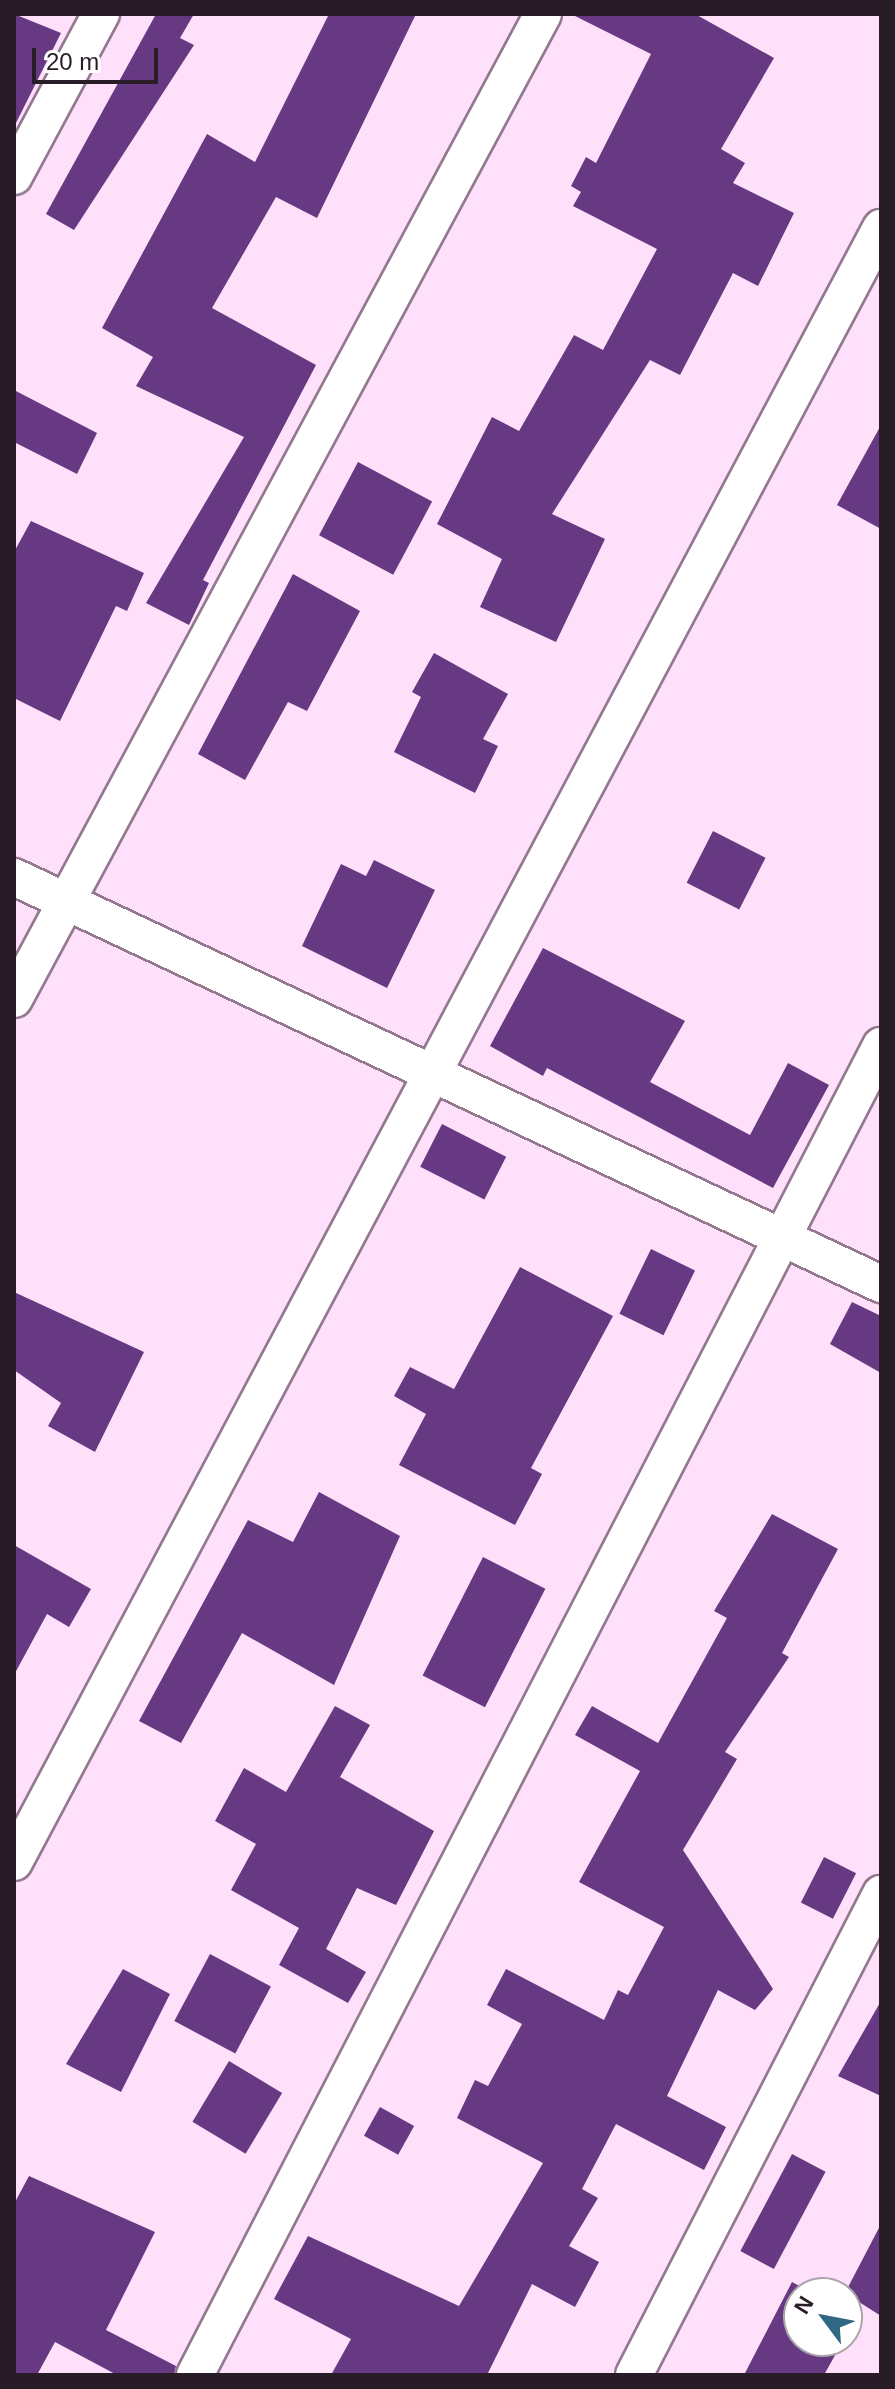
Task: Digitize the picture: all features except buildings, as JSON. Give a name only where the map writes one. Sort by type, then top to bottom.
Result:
[{"type":"street","points":[[14,176],[101,14]]},
{"type":"street","points":[[14,999],[543,14]]},
{"type":"street","points":[[14,1862],[881,228]]},
{"type":"street","points":[[14,877],[881,1284]]},
{"type":"street","points":[[195,2375],[881,1046]]},
{"type":"street","points":[[634,2375],[881,1894]]}]
